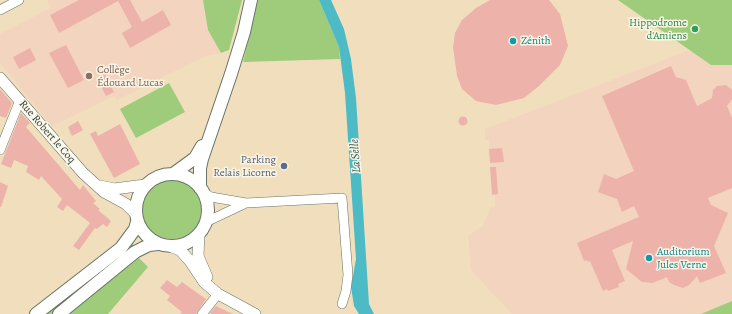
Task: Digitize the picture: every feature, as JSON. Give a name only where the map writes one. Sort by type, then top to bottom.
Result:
[{"type":"main road","points":[[136,217],[142,231],[149,239],[158,244],[172,247],[187,243],[199,234],[206,222],[208,207],[202,190],[200,168],[240,46],[251,0]]},
{"type":"main road","points":[[36,314],[121,248],[135,229],[138,198],[145,185],[158,177],[173,174],[195,158],[216,116]]},
{"type":"main road","points":[[173,174],[188,178],[202,190]]},
{"type":"main road","points":[[59,314],[135,252],[149,245],[158,244]]},
{"type":"street","points":[[0,10],[19,0]]},
{"type":"street","name":"Rue Robert le Coq","points":[[0,78],[65,154],[104,192],[126,204],[136,217]]},
{"type":"street","points":[[0,150],[20,100]]},
{"type":"street","points":[[96,185],[114,189],[145,185]]},
{"type":"street","points":[[202,190],[211,197],[246,204],[342,198],[348,275],[346,291],[342,304]]},
{"type":"street","points":[[206,222],[246,204]]},
{"type":"street","points":[[199,234],[198,256],[216,292]]},
{"type":"street","points":[[172,247],[180,250],[190,261],[204,282],[216,292],[255,314]]},
{"type":"street","points":[[202,314],[216,292]]},
{"type":"shaded area","name":"Collège Édouard Lucas","points":[[47,0],[203,0],[208,30],[221,53],[205,56],[117,100],[114,96],[52,126],[0,63],[0,34],[51,8]]},
{"type":"shaded area","points":[[690,50],[711,65],[732,65],[732,301],[701,314],[512,314],[471,270],[468,236],[483,226],[490,208],[495,207],[495,195],[492,195],[489,140],[485,140],[485,129]]},
{"type":"green space","points":[[203,0],[242,0],[229,50],[221,53],[208,30]]},
{"type":"green space","points":[[258,0],[319,0],[339,47],[340,59],[243,62]]},
{"type":"green space","name":"Hippodrome d'Amiens","points":[[618,0],[732,0],[732,65],[711,65]]},
{"type":"green space","points":[[169,83],[185,112],[136,138],[120,109]]},
{"type":"green space","points":[[172,179],[188,184],[193,188],[197,193],[202,209],[197,225],[193,230],[188,234],[172,239],[156,234],[151,230],[147,225],[142,209],[147,193],[151,188],[156,184]]},
{"type":"green space","points":[[131,242],[135,247],[51,314],[42,314]]},
{"type":"green space","points":[[139,258],[148,267],[108,314],[67,314]]},
{"type":"green space","points":[[732,301],[732,314],[701,314]]},
{"type":"water","name":"La Selle","points":[[319,0],[331,0],[344,29],[351,59],[356,98],[369,304],[374,314],[359,314],[354,306],[351,287],[356,259],[345,93],[339,47]]},
{"type":"building","points":[[79,0],[130,0],[142,22],[163,10],[171,25],[130,48],[122,33],[132,27],[118,1],[59,33],[50,15]]},
{"type":"building","points":[[490,0],[549,0],[560,14],[568,46],[560,65],[539,86],[524,98],[496,105],[476,101],[462,89],[457,76],[453,47],[455,33],[462,20],[476,8]]},
{"type":"building","points":[[66,45],[84,80],[68,88],[49,53]]},
{"type":"building","points":[[30,48],[36,60],[19,69],[13,57]]},
{"type":"building","points":[[671,66],[676,77],[686,80],[697,106],[712,98],[713,90],[717,86],[726,85],[732,90],[732,99],[727,106],[732,118],[732,188],[708,198],[711,205],[728,213],[714,246],[726,273],[700,283],[697,276],[689,285],[683,288],[669,282],[667,277],[653,283],[642,282],[626,269],[633,241],[612,250],[625,281],[618,284],[619,287],[608,291],[607,289],[603,291],[590,261],[584,261],[577,243],[639,217],[634,206],[622,212],[617,199],[598,192],[604,174],[616,179],[634,171],[602,96]]},
{"type":"building","points":[[105,75],[114,92],[106,96],[97,79]]},
{"type":"building","points":[[0,89],[12,103],[6,118],[0,116]]},
{"type":"building","points":[[21,113],[30,123],[26,127],[80,190],[83,185],[96,201],[93,203],[100,209],[98,210],[111,221],[107,227],[103,224],[97,229],[95,228],[79,250],[73,246],[90,223],[67,205],[63,211],[57,207],[62,199],[41,176],[39,180],[26,172],[28,166],[14,160],[11,168],[1,164]]},
{"type":"building","points":[[463,116],[468,121],[463,126],[458,121]]},
{"type":"building","points":[[78,121],[83,130],[72,136],[68,127]]},
{"type":"building","points":[[120,124],[140,164],[114,178],[90,134],[96,131],[98,136]]},
{"type":"building","points":[[502,148],[504,162],[490,163],[489,149]]},
{"type":"building","points":[[490,167],[496,167],[498,194],[492,195]]},
{"type":"building","points":[[0,182],[8,186],[1,207],[0,207]]},
{"type":"building","points":[[167,280],[177,287],[182,282],[206,299],[196,314],[180,314],[182,312],[167,300],[170,296],[160,288]]},
{"type":"building","points":[[216,306],[233,314],[210,313]]},
{"type":"place","name":"Hippodrome d'Amiens","points":[[695,29]]},
{"type":"place","name":"Zénith","points":[[513,41]]},
{"type":"place","name":"Collège Édouard Lucas","points":[[89,76]]},
{"type":"place","name":"Parking Relais Licorne","points":[[284,166]]},
{"type":"place","name":"Auditorium Jules Verne","points":[[649,258]]}]
